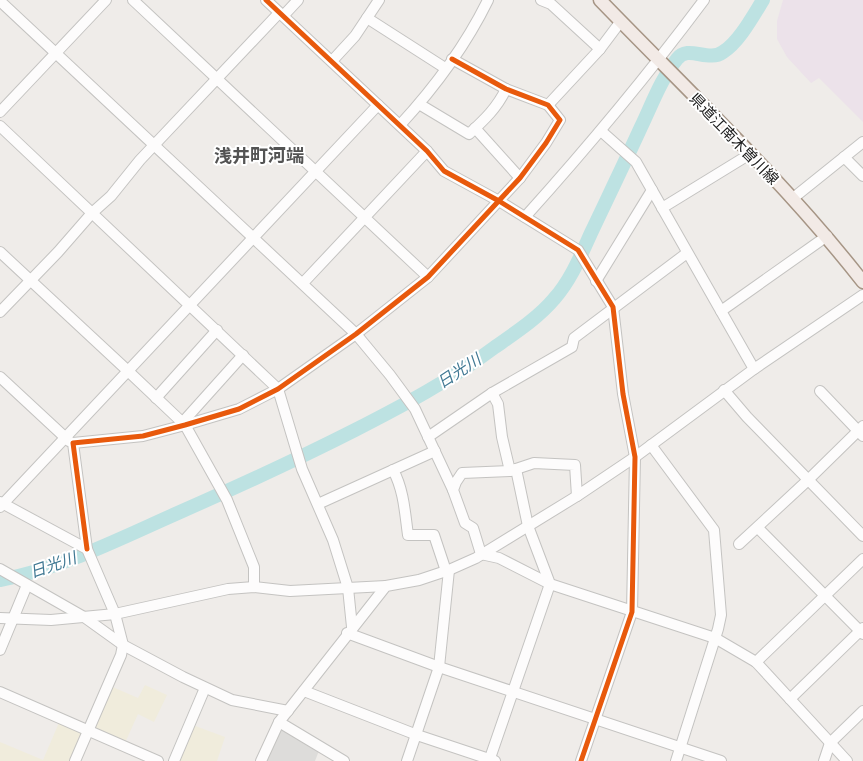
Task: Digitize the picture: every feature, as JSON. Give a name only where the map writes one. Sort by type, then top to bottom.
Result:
[{"type":"main road","name":"県道江南木曽川線","points":[[600,0],[827,236],[863,282]]},
{"type":"street","points":[[0,112],[106,0]]},
{"type":"street","points":[[132,0],[428,277]]},
{"type":"street","points":[[266,0],[400,125],[444,171],[499,201],[578,250],[613,307],[622,394],[635,457],[632,612],[581,761]]},
{"type":"street","points":[[0,312],[92,213],[111,196],[217,79],[298,0]]},
{"type":"street","points":[[332,60],[355,36],[379,0]]},
{"type":"street","points":[[400,125],[419,104],[452,59],[478,21],[488,0]]},
{"type":"street","points":[[541,0],[551,4],[600,49]]},
{"type":"street","points":[[526,217],[601,131],[665,67],[704,0]]},
{"type":"street","points":[[0,1],[356,334],[415,409],[466,522],[472,528],[482,554]]},
{"type":"street","points":[[367,18],[445,68]]},
{"type":"street","points":[[548,105],[600,49],[621,21]]},
{"type":"street","points":[[69,441],[143,436],[239,409],[278,389],[356,334],[428,277],[520,178],[546,143],[560,120],[548,105],[506,89],[452,59]]},
{"type":"street","points":[[419,104],[469,134],[500,102],[506,89]]},
{"type":"street","points":[[88,552],[1,504],[69,441],[128,370],[378,105]]},
{"type":"street","points":[[0,126],[278,389],[302,469],[333,540],[348,588],[350,630]]},
{"type":"street","points":[[475,128],[520,178]]},
{"type":"street","points":[[601,131],[636,162],[754,369]]},
{"type":"street","points":[[792,199],[863,142]]},
{"type":"street","points":[[302,284],[427,152]]},
{"type":"street","points":[[662,208],[750,154]]},
{"type":"street","points":[[844,157],[863,176]]},
{"type":"street","points":[[596,281],[652,190]]},
{"type":"street","points":[[721,311],[827,236]]},
{"type":"street","points":[[0,252],[128,370],[183,424],[226,500],[254,567],[254,587]]},
{"type":"street","points":[[428,437],[492,393],[572,347],[574,338],[687,253]]},
{"type":"street","points":[[0,618],[51,620],[115,614],[228,589],[254,587],[290,591],[386,586],[419,580],[447,571],[476,558],[577,496],[635,457],[724,390],[863,295]]},
{"type":"street","points":[[156,398],[217,330]]},
{"type":"street","points":[[183,424],[243,355]]},
{"type":"street","points":[[0,377],[69,441],[88,552],[115,614],[123,645],[121,655],[75,761]]},
{"type":"street","points":[[724,390],[747,417],[863,536]]},
{"type":"street","points":[[739,544],[861,431],[820,391]]},
{"type":"street","points":[[304,691],[492,760],[550,584],[528,526],[502,437],[498,404],[492,393]]},
{"type":"street","points":[[650,445],[714,530],[721,615],[676,761]]},
{"type":"street","points":[[318,504],[435,450]]},
{"type":"street","points":[[453,490],[462,473],[513,470],[534,463],[575,465],[577,496]]},
{"type":"street","points":[[393,470],[403,499],[408,535],[434,535],[447,571],[439,667],[407,761]]},
{"type":"street","points":[[758,528],[862,631],[790,699]]},
{"type":"street","points":[[482,554],[500,558],[550,584],[714,638],[756,662],[847,761]]},
{"type":"street","points":[[756,662],[863,559]]},
{"type":"street","points":[[1,569],[84,617],[123,645],[205,688],[245,704],[288,711]]},
{"type":"street","points":[[0,650],[13,620],[24,583]]},
{"type":"street","points":[[261,761],[279,722],[386,586]]},
{"type":"street","points":[[350,630],[439,667],[721,761]]},
{"type":"street","points":[[174,761],[205,688]]},
{"type":"street","points":[[0,692],[158,761]]},
{"type":"street","points":[[824,761],[830,743],[863,711]]},
{"type":"street","points":[[279,722],[344,761]]},
{"type":"shaded area","points":[[783,0],[863,0],[863,122],[819,78],[811,83],[787,57],[777,39],[777,21]]},
{"type":"shaded area","points":[[108,685],[138,698],[145,685],[167,695],[154,722],[138,714],[124,745],[88,730],[75,761],[0,761],[0,742],[43,760],[61,718],[88,729]]},
{"type":"shaded area","points":[[279,722],[320,748],[315,761],[261,761]]},
{"type":"shaded area","points":[[190,724],[225,737],[217,761],[174,761]]},
{"type":"waterway","name":"日光川","points":[[0,580],[46,568],[92,551],[312,451],[427,392],[526,325],[554,299],[571,276],[657,92],[671,67],[677,59],[687,53],[711,56],[717,55],[729,48],[750,21],[763,0]]},
{"type":"cycle path","points":[[266,0],[427,151],[444,171],[499,201],[578,250],[613,307],[623,394],[635,457],[632,612],[581,761]]},
{"type":"cycle path","points":[[87,549],[73,443],[143,436],[185,425],[239,409],[278,389],[356,334],[428,277],[520,178],[546,143],[560,120],[548,105],[506,89],[452,59]]},
{"type":"district","name":"浅井町河端","points":[[259,155]]}]
